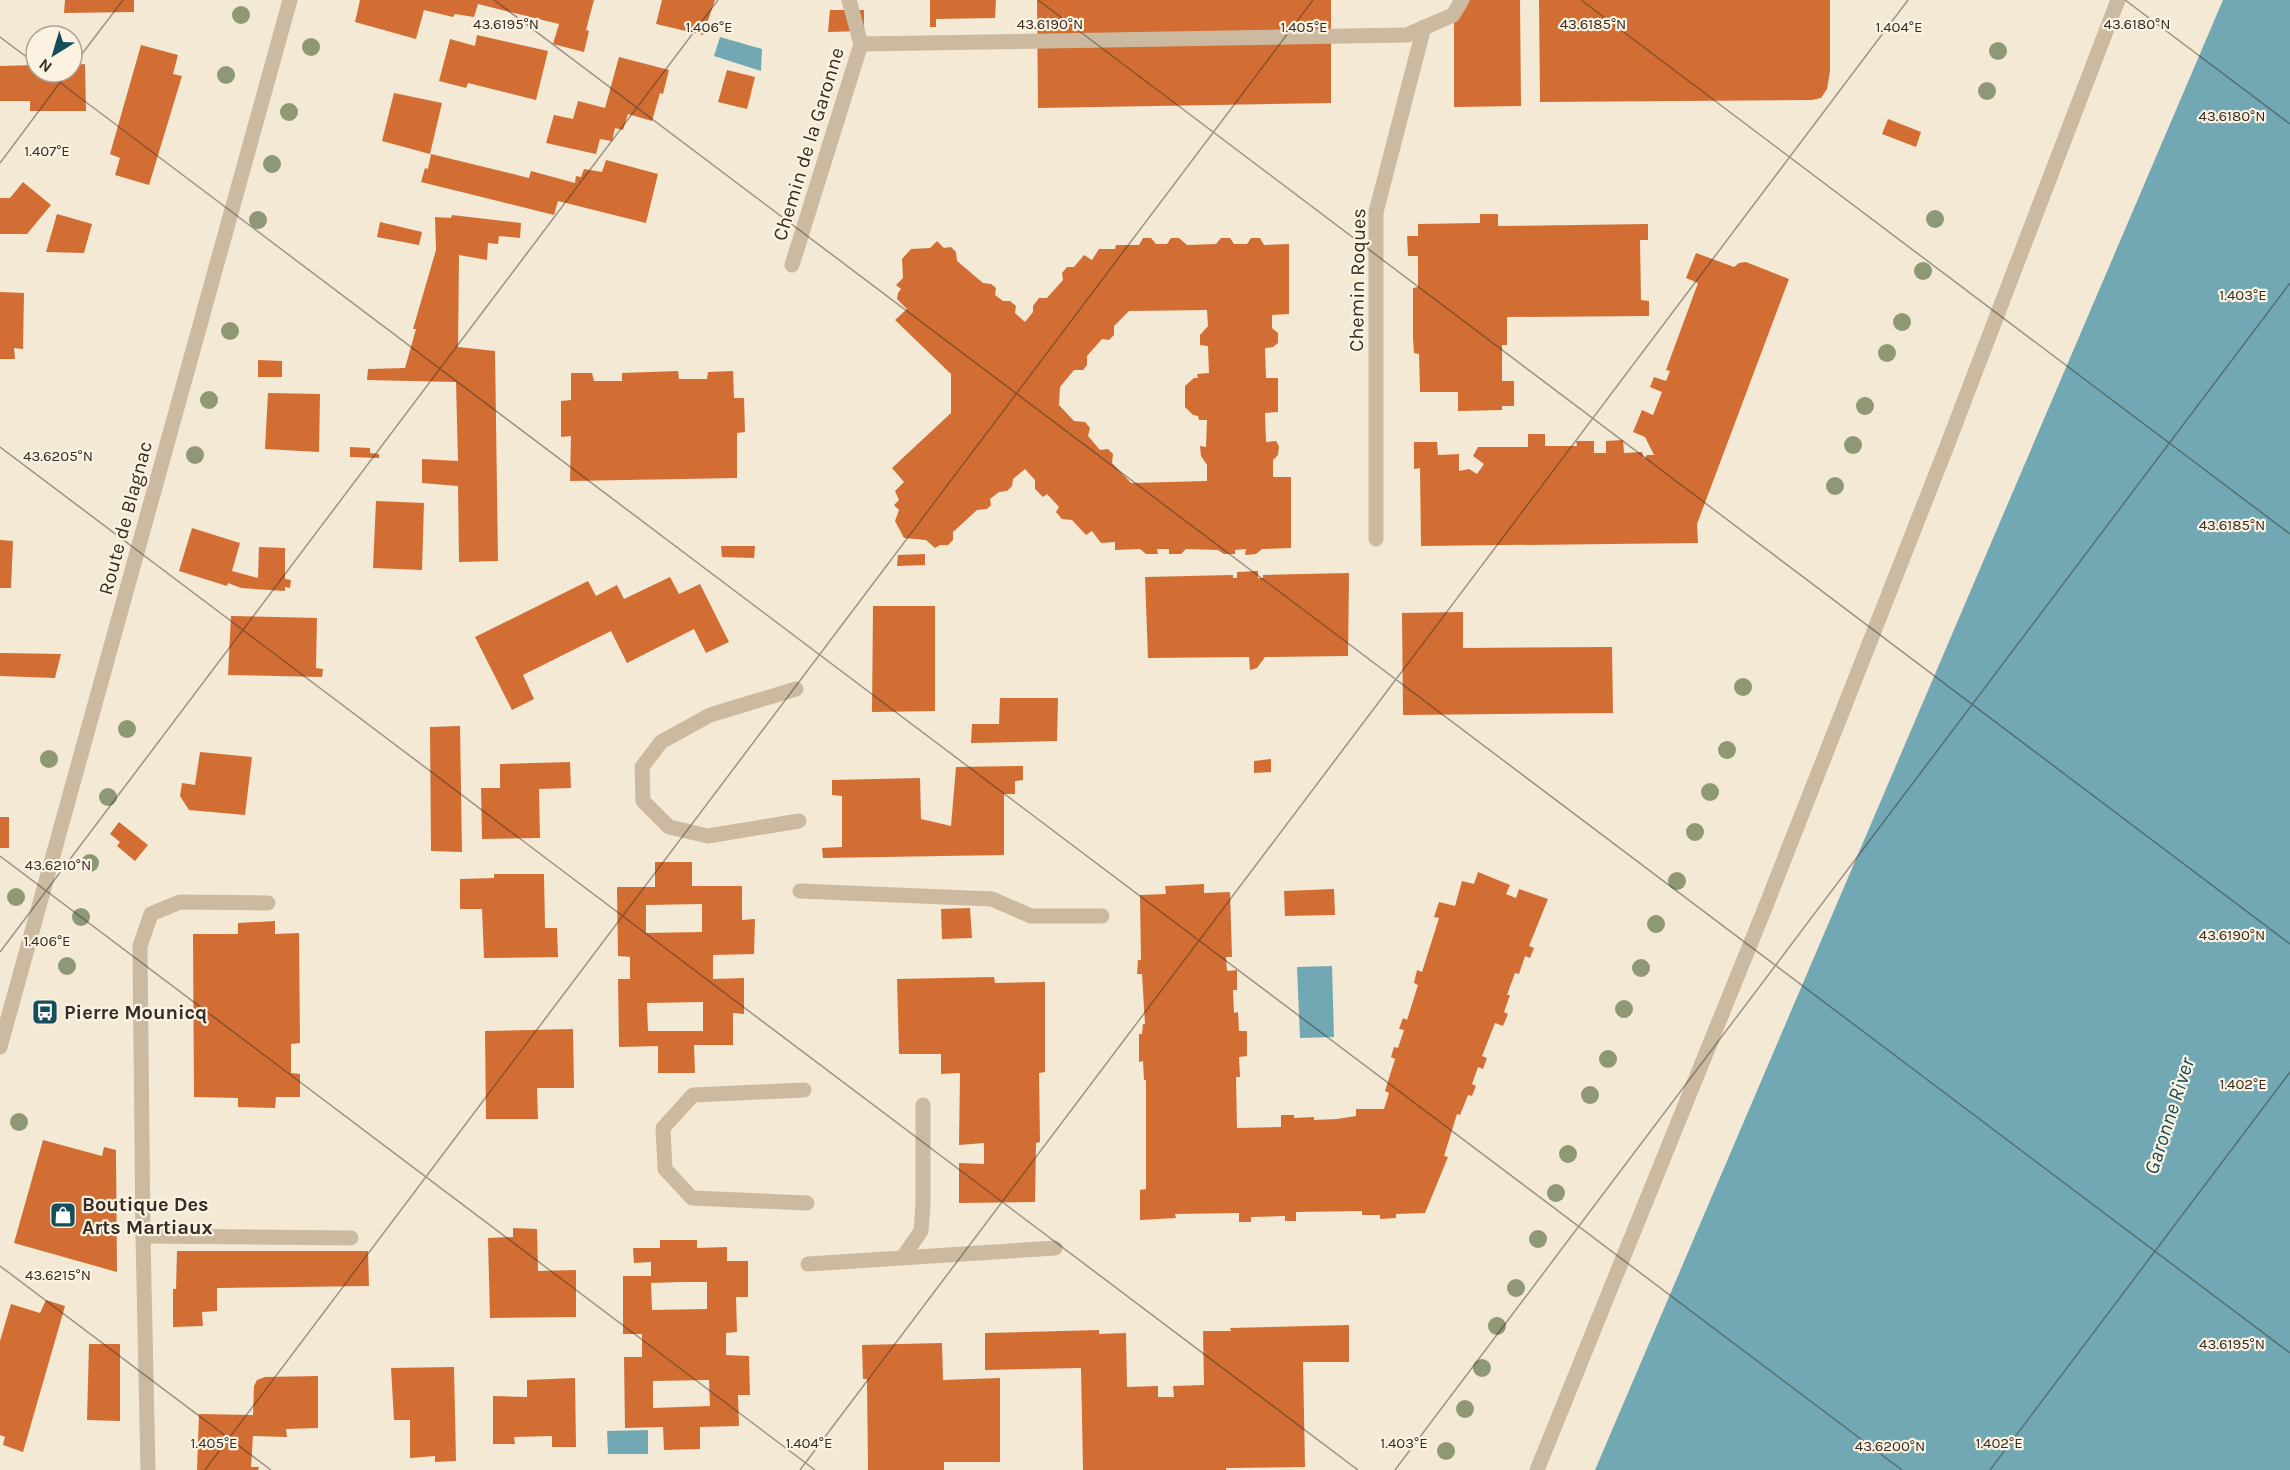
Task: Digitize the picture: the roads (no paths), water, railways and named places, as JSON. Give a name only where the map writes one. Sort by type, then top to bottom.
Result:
[{"type":"street","name":"Route de Blagnac","points":[[0,1047],[290,0]]},
{"type":"street","name":"Chemin de la Garonne","points":[[792,265],[861,44],[849,0]]},
{"type":"street","points":[[861,44],[1407,35],[1453,15],[1462,0]]},
{"type":"street","points":[[1537,1470],[1767,903],[1945,451],[2118,0]]},
{"type":"street","name":"Chemin Roques","points":[[1376,539],[1376,212],[1424,27]]},
{"type":"street","points":[[795,689],[710,715],[661,742],[642,767],[643,801],[669,827],[708,836],[799,821]]},
{"type":"street","points":[[800,891],[992,899],[1031,916],[1102,916]]},
{"type":"street","points":[[148,1470],[140,946],[151,914],[180,902],[268,903]]},
{"type":"street","points":[[804,1090],[693,1095],[663,1128],[665,1169],[692,1198],[807,1203]]},
{"type":"street","points":[[903,1257],[921,1231],[923,1104]]},
{"type":"street","points":[[143,1236],[351,1238]]},
{"type":"street","points":[[808,1264],[1054,1248]]},
{"type":"water","name":"Garonne River","points":[[2223,0],[2290,0],[2290,1470],[1595,1470]]},
{"type":"water","points":[[720,37],[762,49],[761,71],[714,56]]},
{"type":"water","points":[[1332,966],[1334,1037],[1300,1038],[1297,967]]},
{"type":"water","points":[[648,1430],[648,1454],[608,1454],[607,1431]]},
{"type":"place","name":"Pierre Mounicq","points":[[45,1012]]},
{"type":"place","name":"Boutique Des Arts Martiaux","points":[[63,1215]]}]
